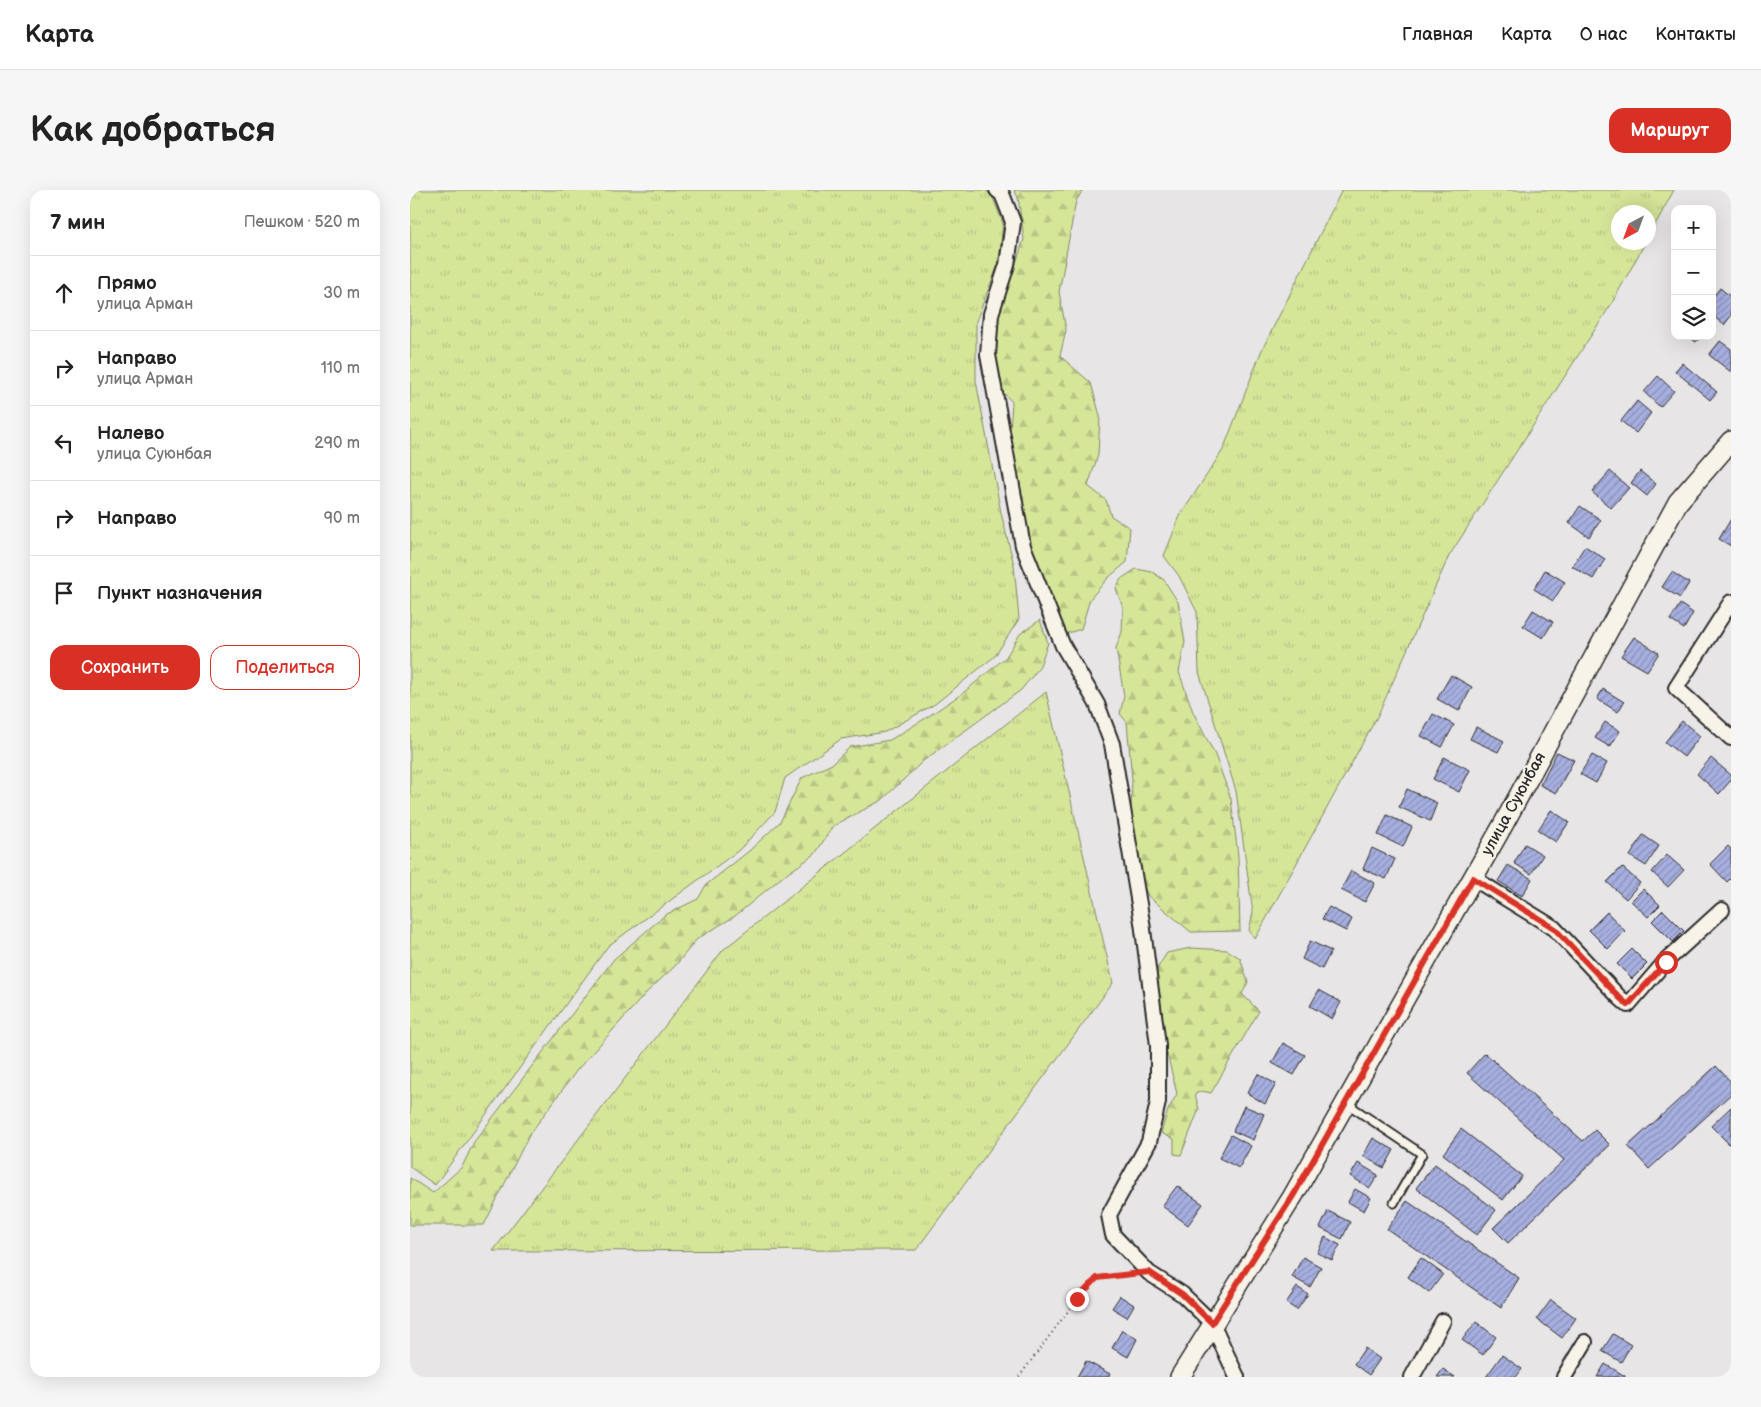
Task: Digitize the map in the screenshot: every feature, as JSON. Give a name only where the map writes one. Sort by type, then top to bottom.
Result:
[{"type":"main road","name":"улица Суюнбая","points":[[1180,1377],[1293,1196],[1346,1103],[1473,878],[1678,502],[1731,441]]},
{"type":"street","points":[[997,190],[1002,194],[1013,222],[1006,265],[991,314],[988,355],[1023,546],[1063,646],[1097,704],[1112,744],[1142,922],[1158,1045],[1158,1102],[1149,1142],[1109,1215],[1113,1235],[1149,1272],[1182,1294],[1212,1323],[1237,1377]]},
{"type":"street","points":[[1731,602],[1676,688],[1731,738]]},
{"type":"street","points":[[1473,878],[1554,928],[1628,1005],[1666,962],[1722,910]]},
{"type":"street","points":[[1412,1377],[1443,1321]]},
{"type":"street","points":[[1564,1377],[1585,1342]]},
{"type":"lane","points":[[1346,1103],[1422,1154],[1394,1203]]},
{"type":"path","points":[[1020,1377],[1077,1299],[1097,1278],[1149,1272]]},
{"type":"green space","points":[[410,190],[985,190],[992,196],[1003,223],[999,262],[976,321],[976,381],[1001,513],[1014,565],[1019,619],[995,656],[935,704],[885,732],[841,739],[785,778],[775,812],[739,850],[608,946],[435,1185],[410,1167]]},
{"type":"green space","points":[[1014,190],[1083,190],[1076,201],[1059,292],[1066,330],[1060,356],[1091,383],[1100,416],[1098,455],[1088,486],[1106,500],[1111,516],[1130,528],[1127,562],[1108,578],[1090,599],[1081,629],[1062,635],[1020,524],[1010,430],[1012,402],[993,381],[995,326],[1024,239],[1018,197]]},
{"type":"green space","points":[[1342,190],[1674,190],[1656,223],[1656,205],[1611,205],[1611,250],[1641,250],[1612,303],[1449,556],[1378,715],[1255,939],[1249,930],[1253,913],[1236,791],[1199,672],[1197,612],[1179,576],[1164,556],[1180,516],[1223,450],[1261,352]]},
{"type":"green space","points":[[1136,569],[1152,572],[1164,580],[1178,602],[1185,642],[1179,672],[1193,712],[1215,755],[1231,799],[1238,856],[1240,931],[1191,932],[1148,896],[1141,880],[1131,810],[1132,779],[1127,722],[1120,714],[1124,696],[1116,648],[1122,632],[1123,608],[1116,588],[1121,579]]},
{"type":"green space","points":[[1040,620],[1048,643],[1039,668],[1021,690],[923,761],[882,800],[833,826],[815,854],[781,878],[735,916],[697,939],[675,966],[647,992],[577,1070],[529,1135],[484,1225],[410,1225],[410,1178],[433,1193],[462,1167],[474,1142],[614,959],[665,915],[698,899],[706,885],[749,851],[780,822],[802,778],[832,764],[850,747],[890,740],[926,718],[963,693],[1006,657],[1020,634]]},
{"type":"green space","points":[[1046,692],[1113,983],[916,1250],[493,1251],[723,950]]},
{"type":"green space","points":[[1191,948],[1227,950],[1240,958],[1248,982],[1242,994],[1259,1011],[1211,1093],[1202,1091],[1195,1094],[1199,1109],[1181,1155],[1174,1154],[1174,1139],[1161,1133],[1168,1110],[1177,1094],[1152,993],[1158,967],[1167,953]]},
{"type":"building","points":[[1720,288],[1731,297],[1731,316],[1724,325],[1716,318],[1716,293]]},
{"type":"building","points":[[1720,341],[1731,349],[1731,372],[1709,355]]},
{"type":"building","points":[[1682,363],[1717,392],[1710,400],[1675,371]]},
{"type":"building","points":[[1658,376],[1674,391],[1660,407],[1644,392]]},
{"type":"building","points":[[1637,401],[1651,413],[1636,433],[1621,421]]},
{"type":"building","points":[[1610,471],[1629,488],[1611,508],[1592,492]]},
{"type":"building","points":[[1640,471],[1656,484],[1647,496],[1631,483]]},
{"type":"building","points":[[1580,506],[1601,520],[1589,537],[1569,523]]},
{"type":"building","points":[[1731,519],[1731,546],[1719,539]]},
{"type":"building","points":[[1585,546],[1605,559],[1593,579],[1572,566]]},
{"type":"building","points":[[1545,570],[1565,582],[1553,601],[1534,589]]},
{"type":"building","points":[[1672,572],[1689,583],[1680,598],[1662,587]]},
{"type":"building","points":[[1680,604],[1693,613],[1684,629],[1670,620]]},
{"type":"building","points":[[1533,610],[1553,622],[1543,638],[1523,626]]},
{"type":"building","points":[[1634,637],[1659,653],[1647,671],[1621,656]]},
{"type":"building","points":[[1451,675],[1472,687],[1459,711],[1437,699]]},
{"type":"building","points":[[1603,689],[1624,702],[1618,712],[1597,699]]},
{"type":"building","points":[[1433,714],[1454,725],[1442,747],[1421,736]]},
{"type":"building","points":[[1682,721],[1700,736],[1684,757],[1665,742]]},
{"type":"building","points":[[1605,722],[1620,731],[1610,747],[1595,738]]},
{"type":"building","points":[[1476,727],[1504,741],[1498,752],[1470,739]]},
{"type":"building","points":[[1557,752],[1574,760],[1556,793],[1540,785]]},
{"type":"building","points":[[1592,755],[1607,763],[1596,783],[1580,774]]},
{"type":"building","points":[[1444,757],[1470,770],[1459,792],[1433,779]]},
{"type":"building","points":[[1711,758],[1731,775],[1731,780],[1719,794],[1697,774]]},
{"type":"building","points":[[1407,789],[1437,803],[1430,821],[1399,807]]},
{"type":"building","points":[[1551,810],[1569,822],[1556,842],[1538,830]]},
{"type":"building","points":[[1387,815],[1412,827],[1403,847],[1378,835]]},
{"type":"building","points":[[1643,835],[1659,846],[1646,866],[1630,856]]},
{"type":"building","points":[[1525,844],[1543,855],[1531,874],[1514,863]]},
{"type":"building","points":[[1728,846],[1731,849],[1731,878],[1727,882],[1710,864]]},
{"type":"building","points":[[1372,848],[1395,859],[1386,879],[1363,869]]},
{"type":"building","points":[[1667,855],[1684,870],[1668,887],[1652,872]]},
{"type":"building","points":[[1508,865],[1532,879],[1522,896],[1498,881]]},
{"type":"building","points":[[1622,867],[1640,883],[1626,899],[1607,882]]},
{"type":"building","points":[[1351,871],[1375,883],[1365,902],[1341,890]]},
{"type":"building","points":[[1643,889],[1660,905],[1648,917],[1631,901]]},
{"type":"building","points":[[1329,907],[1352,919],[1346,931],[1322,919]]},
{"type":"building","points":[[1663,910],[1684,931],[1673,942],[1652,921]]},
{"type":"building","points":[[1607,912],[1625,931],[1608,949],[1589,930]]},
{"type":"building","points":[[1310,941],[1331,951],[1322,969],[1302,959]]},
{"type":"building","points":[[1632,949],[1647,964],[1632,979],[1617,964]]},
{"type":"building","points":[[1319,990],[1341,1002],[1332,1019],[1310,1006]]},
{"type":"building","points":[[1283,1043],[1305,1055],[1294,1075],[1272,1063]]},
{"type":"building","points":[[1485,1053],[1583,1141],[1595,1130],[1610,1145],[1508,1243],[1493,1228],[1564,1160],[1467,1073]]},
{"type":"building","points":[[1716,1066],[1731,1082],[1731,1094],[1649,1169],[1628,1146]]},
{"type":"building","points":[[1258,1074],[1276,1084],[1265,1104],[1247,1093]]},
{"type":"building","points":[[1244,1106],[1264,1114],[1253,1140],[1233,1131]]},
{"type":"building","points":[[1731,1107],[1731,1146],[1711,1126]]},
{"type":"building","points":[[1461,1129],[1522,1176],[1503,1200],[1443,1154]]},
{"type":"building","points":[[1231,1135],[1251,1146],[1239,1168],[1219,1158]]},
{"type":"building","points":[[1373,1138],[1394,1150],[1384,1168],[1363,1156]]},
{"type":"building","points":[[1358,1163],[1378,1175],[1370,1188],[1350,1176]]},
{"type":"building","points":[[1435,1164],[1496,1210],[1477,1235],[1416,1188]]},
{"type":"building","points":[[1177,1186],[1203,1204],[1188,1225],[1162,1206]]},
{"type":"building","points":[[1355,1189],[1371,1198],[1364,1211],[1348,1202]]},
{"type":"building","points":[[1407,1201],[1519,1278],[1501,1308],[1387,1229]]},
{"type":"building","points":[[1328,1211],[1350,1222],[1342,1239],[1320,1228]]},
{"type":"building","points":[[1325,1237],[1340,1245],[1332,1260],[1317,1253]]},
{"type":"building","points":[[1303,1257],[1321,1267],[1310,1287],[1292,1277]]},
{"type":"building","points":[[1421,1258],[1443,1274],[1429,1293],[1408,1277]]},
{"type":"building","points":[[1297,1287],[1308,1294],[1297,1310],[1286,1303]]},
{"type":"building","points":[[1120,1296],[1134,1305],[1127,1317],[1112,1308]]},
{"type":"building","points":[[1551,1300],[1576,1318],[1562,1338],[1537,1319]]},
{"type":"building","points":[[1476,1322],[1496,1337],[1483,1355],[1462,1340]]},
{"type":"building","points":[[1122,1330],[1137,1339],[1128,1357],[1112,1348]]},
{"type":"building","points":[[1613,1334],[1631,1345],[1621,1362],[1602,1351]]},
{"type":"building","points":[[1365,1348],[1380,1359],[1369,1375],[1354,1364]]},
{"type":"building","points":[[1502,1355],[1522,1369],[1516,1377],[1486,1377]]},
{"type":"building","points":[[1086,1361],[1110,1374],[1108,1377],[1077,1377]]},
{"type":"building","points":[[1605,1364],[1625,1376],[1625,1377],[1597,1377]]},
{"type":"building","points":[[1443,1369],[1455,1377],[1437,1377]]},
{"type":"route","points":[[1077,1299],[1097,1278],[1149,1272],[1182,1294],[1212,1323],[1254,1260],[1293,1196],[1473,878],[1554,928],[1628,1005],[1666,962]]}]
